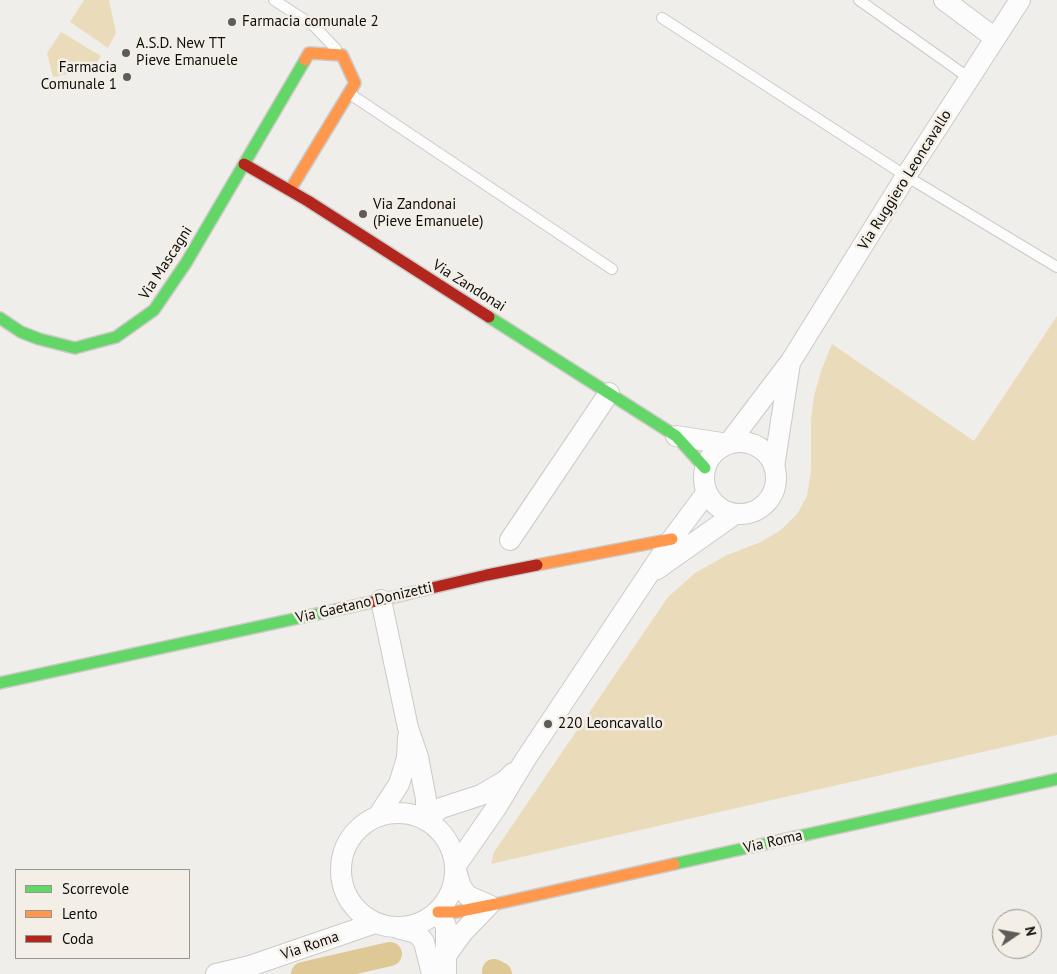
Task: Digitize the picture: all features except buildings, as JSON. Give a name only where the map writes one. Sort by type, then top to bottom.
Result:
[{"type":"street","points":[[944,0],[995,38]]},
{"type":"street","name":"Via Ruggiero Leoncavallo","points":[[728,444],[791,361],[906,176],[1020,0]]},
{"type":"street","name":"Via Mascagni","points":[[0,318],[21,332],[75,348],[116,337],[154,310],[186,264],[309,53],[342,55]]},
{"type":"street","points":[[290,190],[355,84],[342,55]]},
{"type":"street","name":"Via Zandonai","points":[[244,164],[290,190],[676,436],[705,468]]},
{"type":"street","points":[[774,467],[791,361]]},
{"type":"street","points":[[510,540],[609,393]]},
{"type":"street","points":[[676,436],[728,444]]},
{"type":"street","points":[[751,443],[761,448],[770,457],[774,467],[776,478],[770,498],[758,509],[747,513],[735,514],[724,510],[714,502],[707,492],[704,480],[705,468],[710,458],[718,449],[728,444],[751,443]]},
{"type":"street","points":[[397,928],[418,925],[438,912],[451,893],[455,867],[496,808],[525,760],[672,539],[707,492]]},
{"type":"street","points":[[649,574],[735,514]]},
{"type":"street","name":"Via Gaetano Donizetti","points":[[0,683],[487,575],[672,539]]},
{"type":"street","points":[[381,600],[408,728],[418,756],[426,799],[426,820]]},
{"type":"street","points":[[408,728],[407,758],[399,784],[378,816],[359,828],[347,844],[341,860],[341,881],[348,899],[360,914],[375,924],[417,934],[424,942],[432,974]]},
{"type":"street","points":[[426,820],[441,808],[481,795],[504,781],[525,760]]},
{"type":"street","name":"Via Roma","points":[[438,912],[456,912],[489,905],[1057,779]]},
{"type":"street","points":[[378,816],[406,813],[426,820],[438,829],[450,848],[461,887],[468,896],[489,905],[463,932],[445,966]]},
{"type":"street","points":[[438,912],[446,926],[445,966]]},
{"type":"street","name":"Via Roma","points":[[216,974],[250,966],[375,924]]},
{"type":"lane","points":[[274,0],[314,26],[342,55]]},
{"type":"lane","points":[[859,0],[969,78]]},
{"type":"lane","points":[[662,18],[906,176],[1057,267]]},
{"type":"lane","points":[[349,94],[612,269]]},
{"type":"shaded area","points":[[84,0],[109,0],[116,33],[108,48],[70,22]]},
{"type":"shaded area","points":[[61,32],[101,56],[93,69],[53,77],[47,53]]},
{"type":"shaded area","points":[[1057,316],[1057,735],[491,864],[494,852],[668,597],[695,573],[727,555],[761,542],[781,530],[798,513],[807,496],[811,471],[811,419],[814,396],[821,371],[832,344],[974,441]]},
{"type":"waterway","points":[[303,974],[390,954]]},
{"type":"waterway","points":[[494,971],[500,974]]},
{"type":"traffic: fast","points":[[0,318],[21,332],[39,339],[75,348],[116,337],[154,310],[186,263],[305,60]]},
{"type":"traffic: fast","points":[[489,317],[676,436],[705,468]]},
{"type":"traffic: fast","points":[[0,683],[372,602]]},
{"type":"traffic: fast","points":[[674,864],[1057,779]]},
{"type":"traffic: slow","points":[[290,190],[355,83],[342,55],[309,53],[305,60]]},
{"type":"traffic: slow","points":[[537,565],[672,539]]},
{"type":"traffic: slow","points":[[438,912],[456,912],[496,904],[674,864]]},
{"type":"traffic: jam","points":[[244,164],[308,201],[489,317]]},
{"type":"traffic: jam","points":[[372,602],[537,565]]},
{"type":"place","name":"Farmacia comunale 2","points":[[232,22]]},
{"type":"place","name":"A.S.D. New TT Pieve Emanuele","points":[[126,53]]},
{"type":"place","name":"Farmacia Comunale 1","points":[[127,77]]},
{"type":"place","name":"Via Zandonai (Pieve Emanuele)","points":[[363,214]]},
{"type":"place","name":"220 Leoncavallo","points":[[548,724]]}]
